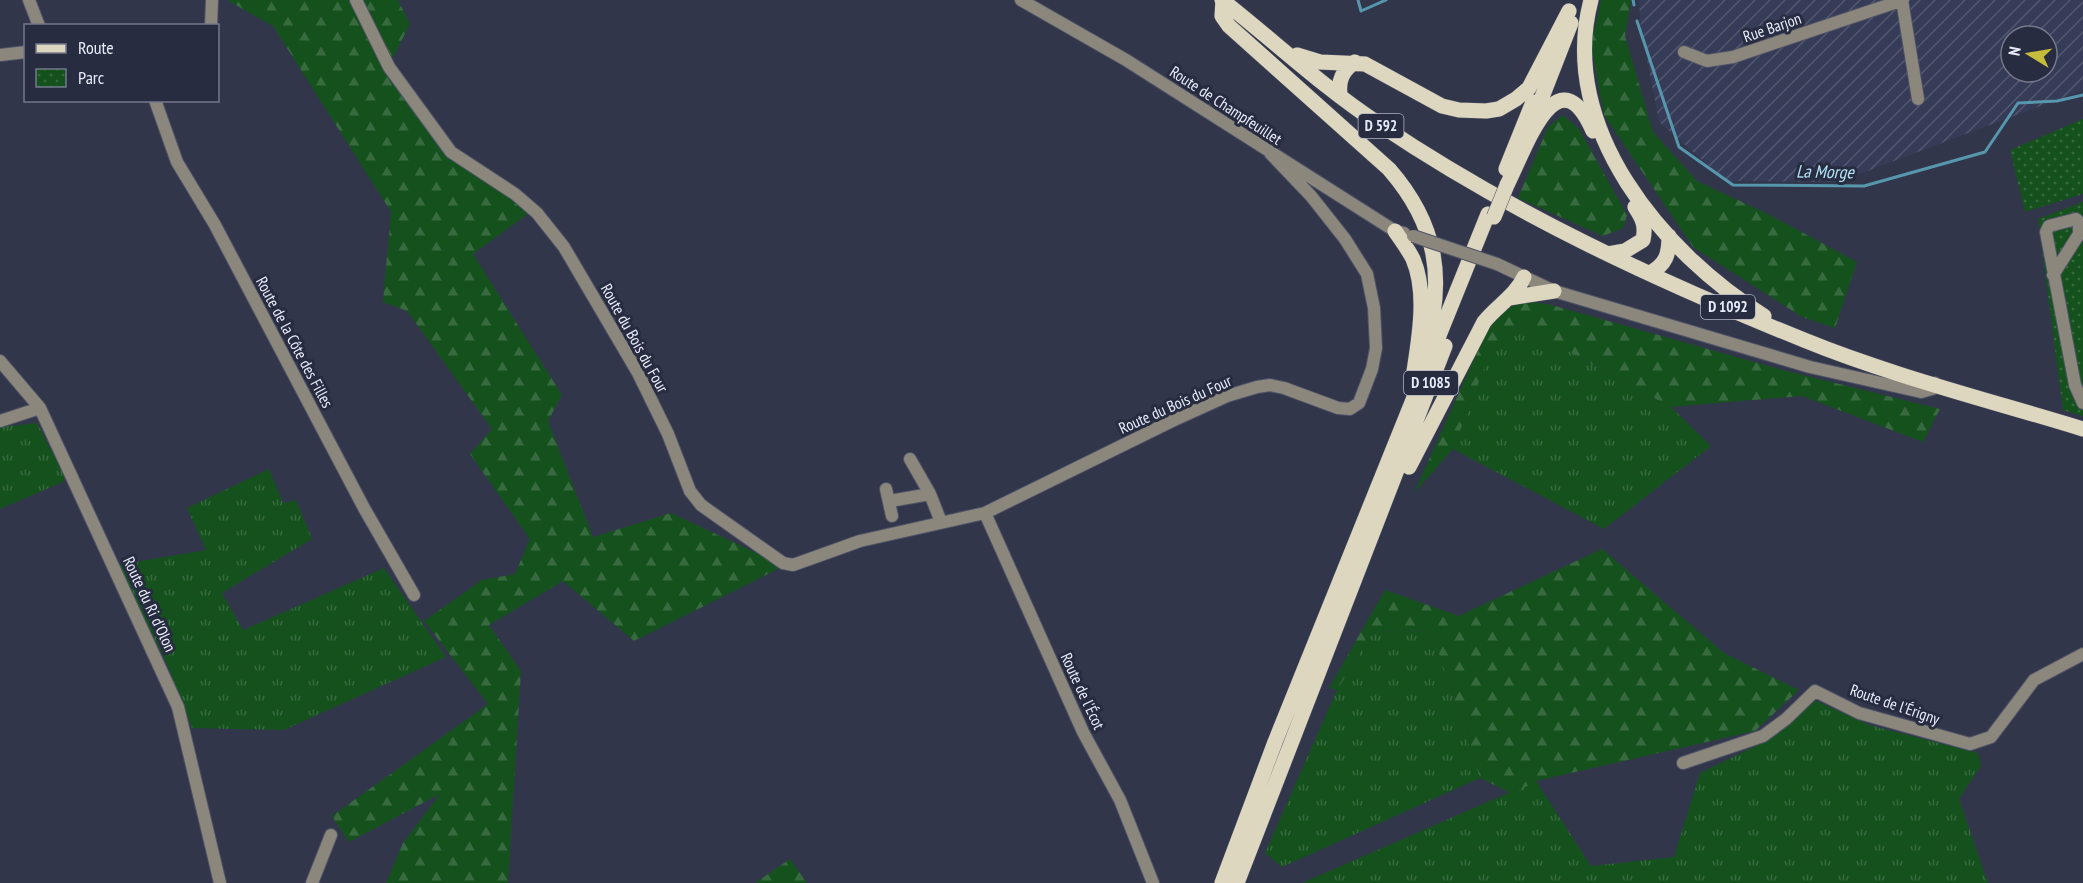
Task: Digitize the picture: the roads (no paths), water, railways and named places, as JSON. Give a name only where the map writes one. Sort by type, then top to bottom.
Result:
[{"type":"main road","name":"D 592","points":[[1222,0],[1376,123],[1499,187]]},
{"type":"main road","points":[[1222,0],[1222,16],[1229,26],[1389,170],[1410,193],[1422,214],[1433,252],[1436,274],[1428,337],[1402,424]]},
{"type":"main road","name":"D 1085","points":[[1499,187],[1581,0]]},
{"type":"main road","points":[[1591,0],[1585,39],[1586,70],[1596,116],[1609,151],[1629,185],[1669,236],[1707,274],[1754,309],[1806,341]]},
{"type":"main road","name":"D 1085","points":[[1237,883],[1368,550],[1491,215],[1499,187],[1571,5]]},
{"type":"main road","points":[[1285,51],[1320,62],[1365,64],[1442,105],[1472,112],[1499,109],[1529,88],[1571,5]]},
{"type":"main road","points":[[1340,94],[1340,79],[1345,68],[1354,62]]},
{"type":"main road","points":[[1499,187],[1549,106],[1566,99],[1579,105],[1618,183],[1644,220],[1645,230],[1642,240],[1625,251],[1608,254]]},
{"type":"main road","name":"D 1092","points":[[1499,187],[1608,254],[1806,341],[2083,429]]},
{"type":"main road","name":"D 1085","points":[[1222,883],[1402,424],[1491,215]]},
{"type":"main road","points":[[1395,231],[1412,258],[1419,285],[1418,334],[1412,388]]},
{"type":"main road","points":[[1650,273],[1662,266],[1667,257],[1669,236]]},
{"type":"main road","points":[[1368,550],[1484,322],[1518,289],[1524,277]]},
{"type":"main road","points":[[1506,299],[1527,293],[1554,291]]},
{"type":"street","points":[[29,0],[38,24]]},
{"type":"street","points":[[211,24],[212,0]]},
{"type":"street","name":"Route du Bois du Four","points":[[356,0],[389,67],[451,152],[515,194],[537,213],[564,247],[638,373],[668,434],[690,491],[701,505],[783,563],[793,565],[860,541],[985,513],[1174,420],[1227,396],[1257,387],[1270,385],[1284,388],[1338,408],[1350,409],[1359,403],[1372,369],[1376,348],[1374,308],[1367,274],[1339,231],[1270,153]]},
{"type":"street","name":"Route de Champfeuillet","points":[[1021,0],[1126,60],[1395,231],[1497,264],[1554,291],[1821,369],[1921,392],[1932,389],[1935,383]]},
{"type":"street","points":[[1903,0],[1918,99]]},
{"type":"street","name":"Rue Barjon","points":[[1684,52],[1707,61],[1733,57],[1903,0]]},
{"type":"street","points":[[0,55],[24,51]]},
{"type":"street","name":"Route de la Côte des Filles","points":[[156,102],[177,162],[215,225],[364,508],[414,595]]},
{"type":"street","points":[[2053,275],[2075,385],[2083,403]]},
{"type":"street","name":"Route du Ri d'Olon","points":[[0,361],[40,408],[178,707],[220,883]]},
{"type":"street","points":[[0,421],[40,408]]},
{"type":"street","points":[[910,459],[930,494],[941,522]]},
{"type":"street","points":[[892,516],[888,495],[930,494]]},
{"type":"street","name":"Route de l'Écot","points":[[985,513],[1083,732],[1120,800],[1153,883]]},
{"type":"street","name":"Route de l'Érigny","points":[[1683,763],[1763,736],[1786,719],[1815,691],[1870,717],[1970,744],[1991,737],[2034,680],[2083,654]]},
{"type":"street","points":[[312,883],[331,834]]},
{"type":"waterway","name":"La Morge","points":[[1358,0],[1361,11],[1386,0]]},
{"type":"waterway","name":"La Morge","points":[[1633,0],[1634,5]]},
{"type":"waterway","name":"La Morge","points":[[1637,21],[1679,147],[1733,185],[1864,186],[1985,152],[2018,103],[2057,101],[2083,95]]}]
